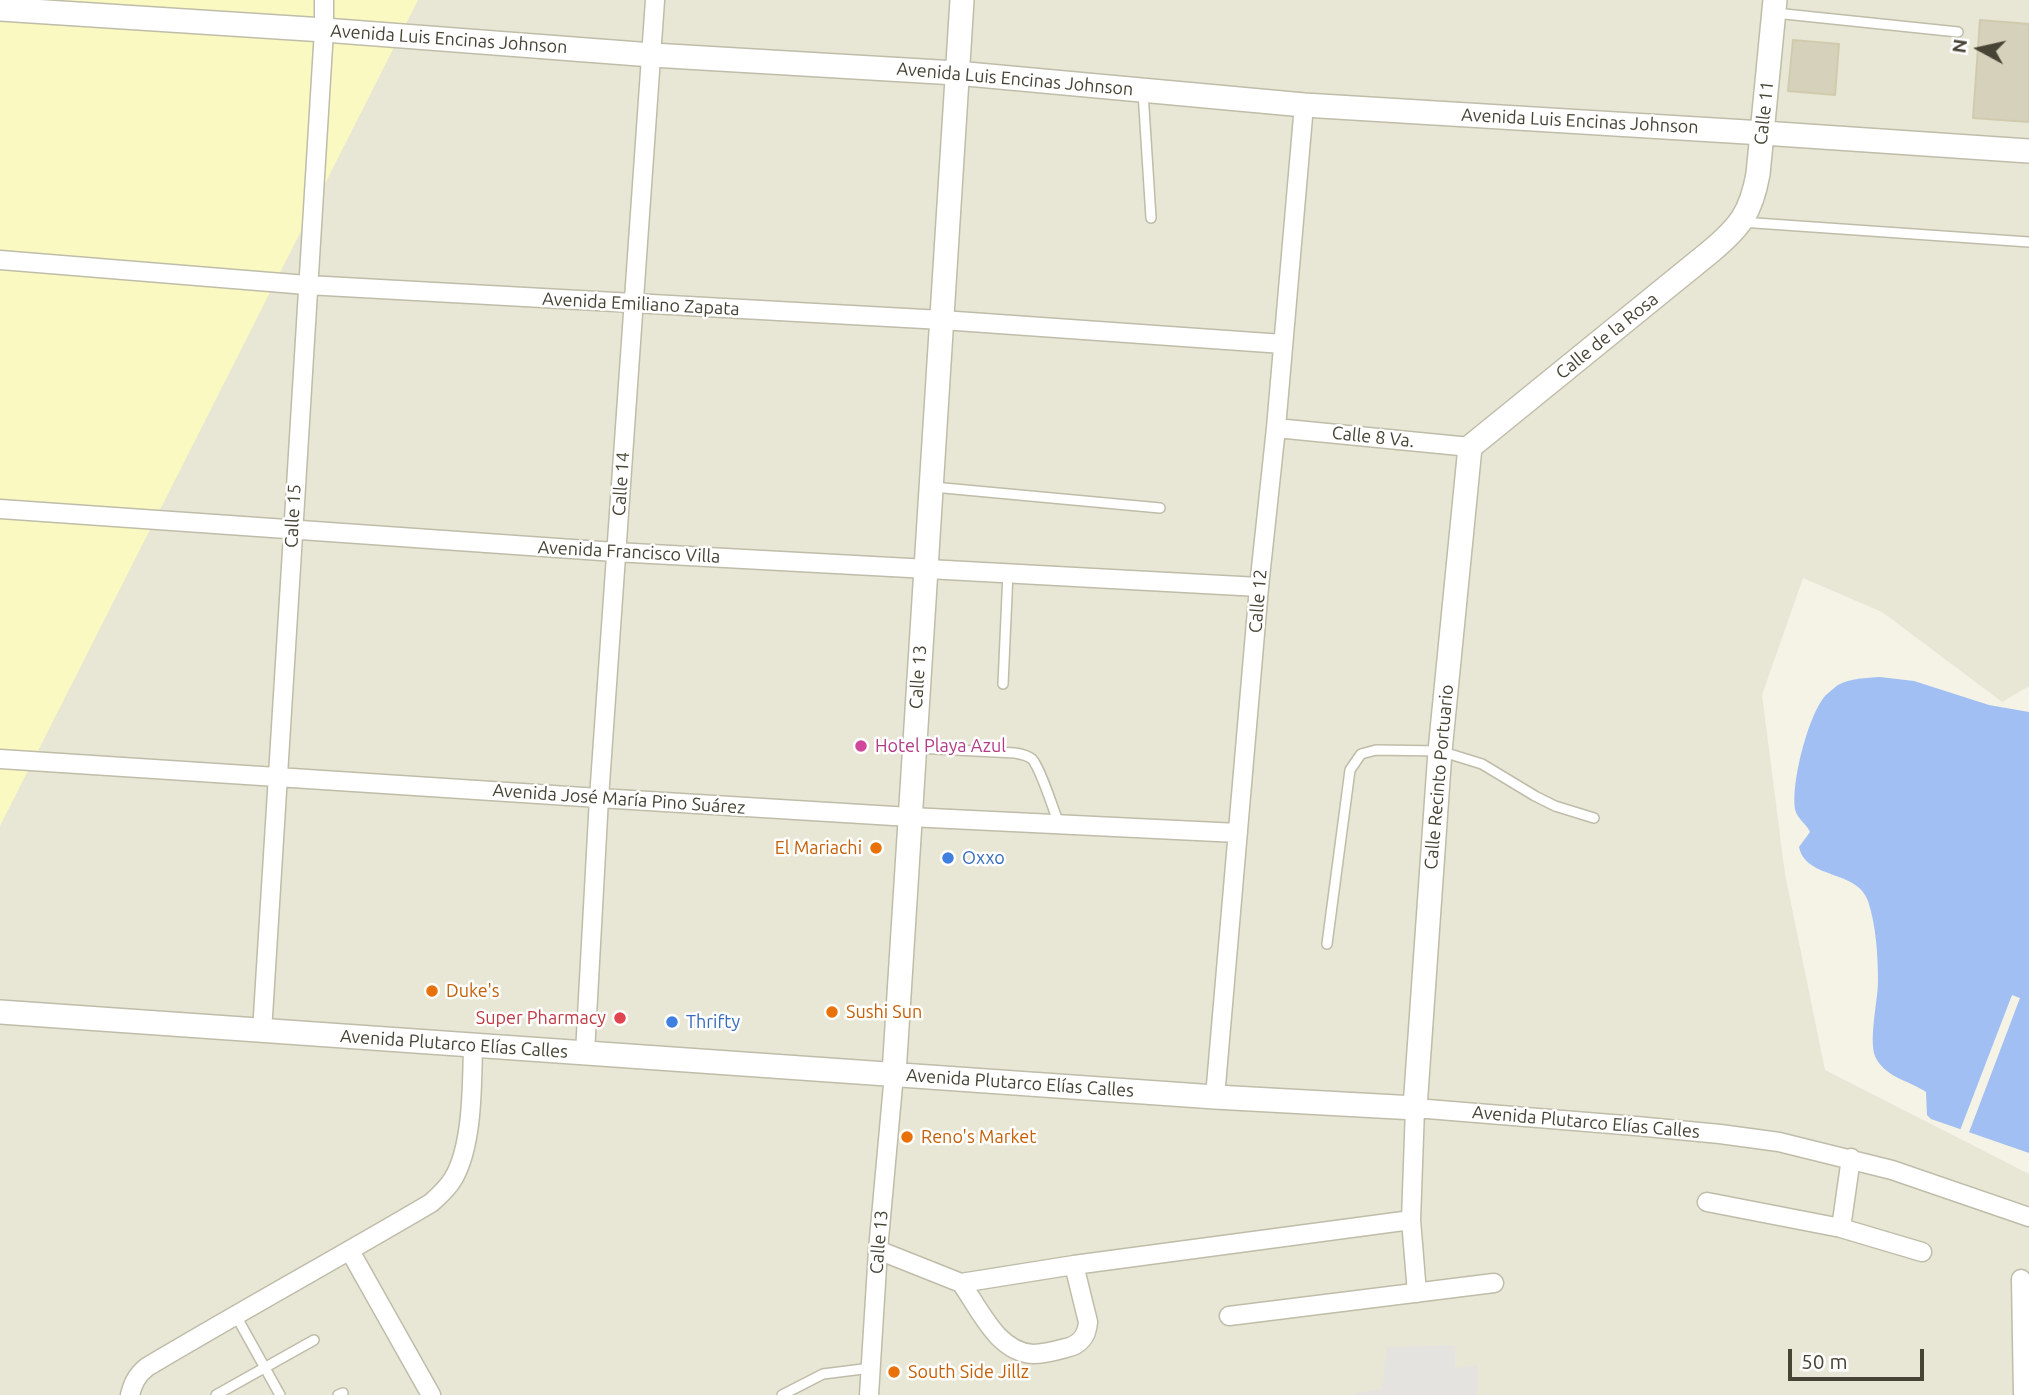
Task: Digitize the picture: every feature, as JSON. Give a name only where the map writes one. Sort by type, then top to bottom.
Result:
[{"type":"street","name":"Calle 15","points":[[262,1031],[324,0]]},
{"type":"street","name":"Calle 14","points":[[586,1053],[615,552],[656,0]]},
{"type":"street","name":"Calle 13","points":[[869,1395],[878,1250],[894,1074],[962,0]]},
{"type":"street","name":"Calle 11","points":[[1741,222],[1754,199],[1774,6]]},
{"type":"street","name":"Avenida Luis Encinas Johnson","points":[[0,9],[652,55],[956,73],[1304,105],[1763,132],[2029,151]]},
{"type":"street","name":"Calle 12","points":[[1215,1097],[1304,105]]},
{"type":"street","name":"Calle de la Rosa","points":[[1470,447],[1710,252],[1741,222]]},
{"type":"street","name":"Avenida Emiliano Zapata","points":[[0,260],[307,285],[942,320],[1283,344]]},
{"type":"street","name":"Calle 8 Va.","points":[[1276,428],[1470,447]]},
{"type":"street","name":"Calle Recinto Portuario","points":[[1415,1108],[1440,751],[1470,447]]},
{"type":"street","name":"Avenida Francisco Villa","points":[[0,509],[615,552],[1259,587]]},
{"type":"street","name":"Avenida José María Pino Suárez","points":[[0,759],[910,817],[1238,833]]},
{"type":"street","name":"Avenida Plutarco Elías Calles","points":[[0,1012],[1215,1097],[1415,1108],[1720,1134],[1779,1142],[1851,1158],[1949,1188],[2029,1217]]},
{"type":"street","points":[[130,1395],[132,1385],[146,1367],[431,1203],[453,1180],[467,1138],[472,1096],[473,1045]]},
{"type":"street","points":[[1415,1108],[1411,1220],[1417,1293]]},
{"type":"street","points":[[1841,1228],[1851,1158]]},
{"type":"street","points":[[1707,1202],[1841,1228],[1922,1252]]},
{"type":"street","points":[[878,1250],[961,1283],[1074,1265],[1411,1220]]},
{"type":"street","points":[[349,1251],[430,1395]]},
{"type":"street","points":[[961,1283],[1004,1342],[1019,1351],[1043,1353],[1073,1347],[1084,1338],[1087,1330],[1088,1322],[1074,1265]]},
{"type":"street","points":[[2021,1279],[2023,1395]]},
{"type":"street","points":[[1229,1316],[1494,1283]]},
{"type":"lane","points":[[1774,6],[1958,32]]},
{"type":"lane","points":[[1143,90],[1151,218]]},
{"type":"lane","points":[[1741,222],[2029,242]]},
{"type":"lane","points":[[931,487],[1160,508]]},
{"type":"lane","points":[[1003,684],[1008,573]]},
{"type":"lane","points":[[914,748],[1025,755],[1038,769],[1059,824]]},
{"type":"lane","points":[[1327,944],[1350,770],[1361,754],[1377,750],[1440,751],[1482,764],[1555,806],[1594,818]]},
{"type":"lane","points":[[236,1314],[280,1395]]},
{"type":"lane","points":[[216,1395],[314,1340]]},
{"type":"lane","points":[[782,1395],[823,1374],[870,1368]]},
{"type":"shaded area","points":[[0,0],[2029,0],[2029,686],[2002,702],[1882,612],[1803,578],[1762,695],[1785,874],[1825,1070],[2029,1174],[2029,1395],[0,1395]]},
{"type":"shaded area","points":[[1455,1345],[1455,1368],[1478,1365],[1477,1395],[1355,1395],[1382,1389],[1387,1347]]},
{"type":"sand","points":[[0,0],[418,0],[0,826]]},
{"type":"water","points":[[1880,677],[1914,681],[1989,705],[2029,712],[2029,1153],[1931,1119],[1927,1115],[1926,1092],[1893,1075],[1877,1060],[1873,1034],[1878,961],[1875,930],[1868,901],[1854,884],[1811,865],[1799,847],[1810,832],[1795,809],[1795,784],[1806,737],[1816,710],[1825,696],[1838,685],[1853,680]]},
{"type":"pier","points":[[2012,995],[2020,998],[1968,1135],[1959,1133]]},
{"type":"building","points":[[1980,20],[2029,24],[2029,122],[1973,118]]},
{"type":"building","points":[[1793,40],[1839,44],[1835,95],[1788,91]]},
{"type":"place","name":"Hotel Playa Azul","points":[[861,746]]},
{"type":"place","name":"El Mariachi","points":[[876,848]]},
{"type":"place","name":"Oxxo","points":[[948,858]]},
{"type":"place","name":"Duke's","points":[[432,991]]},
{"type":"place","name":"Sushi Sun","points":[[832,1012]]},
{"type":"place","name":"Super Pharmacy","points":[[620,1018]]},
{"type":"place","name":"Thrifty","points":[[672,1022]]},
{"type":"place","name":"Reno's Market","points":[[907,1137]]},
{"type":"place","name":"South Side Jillz","points":[[894,1372]]}]
